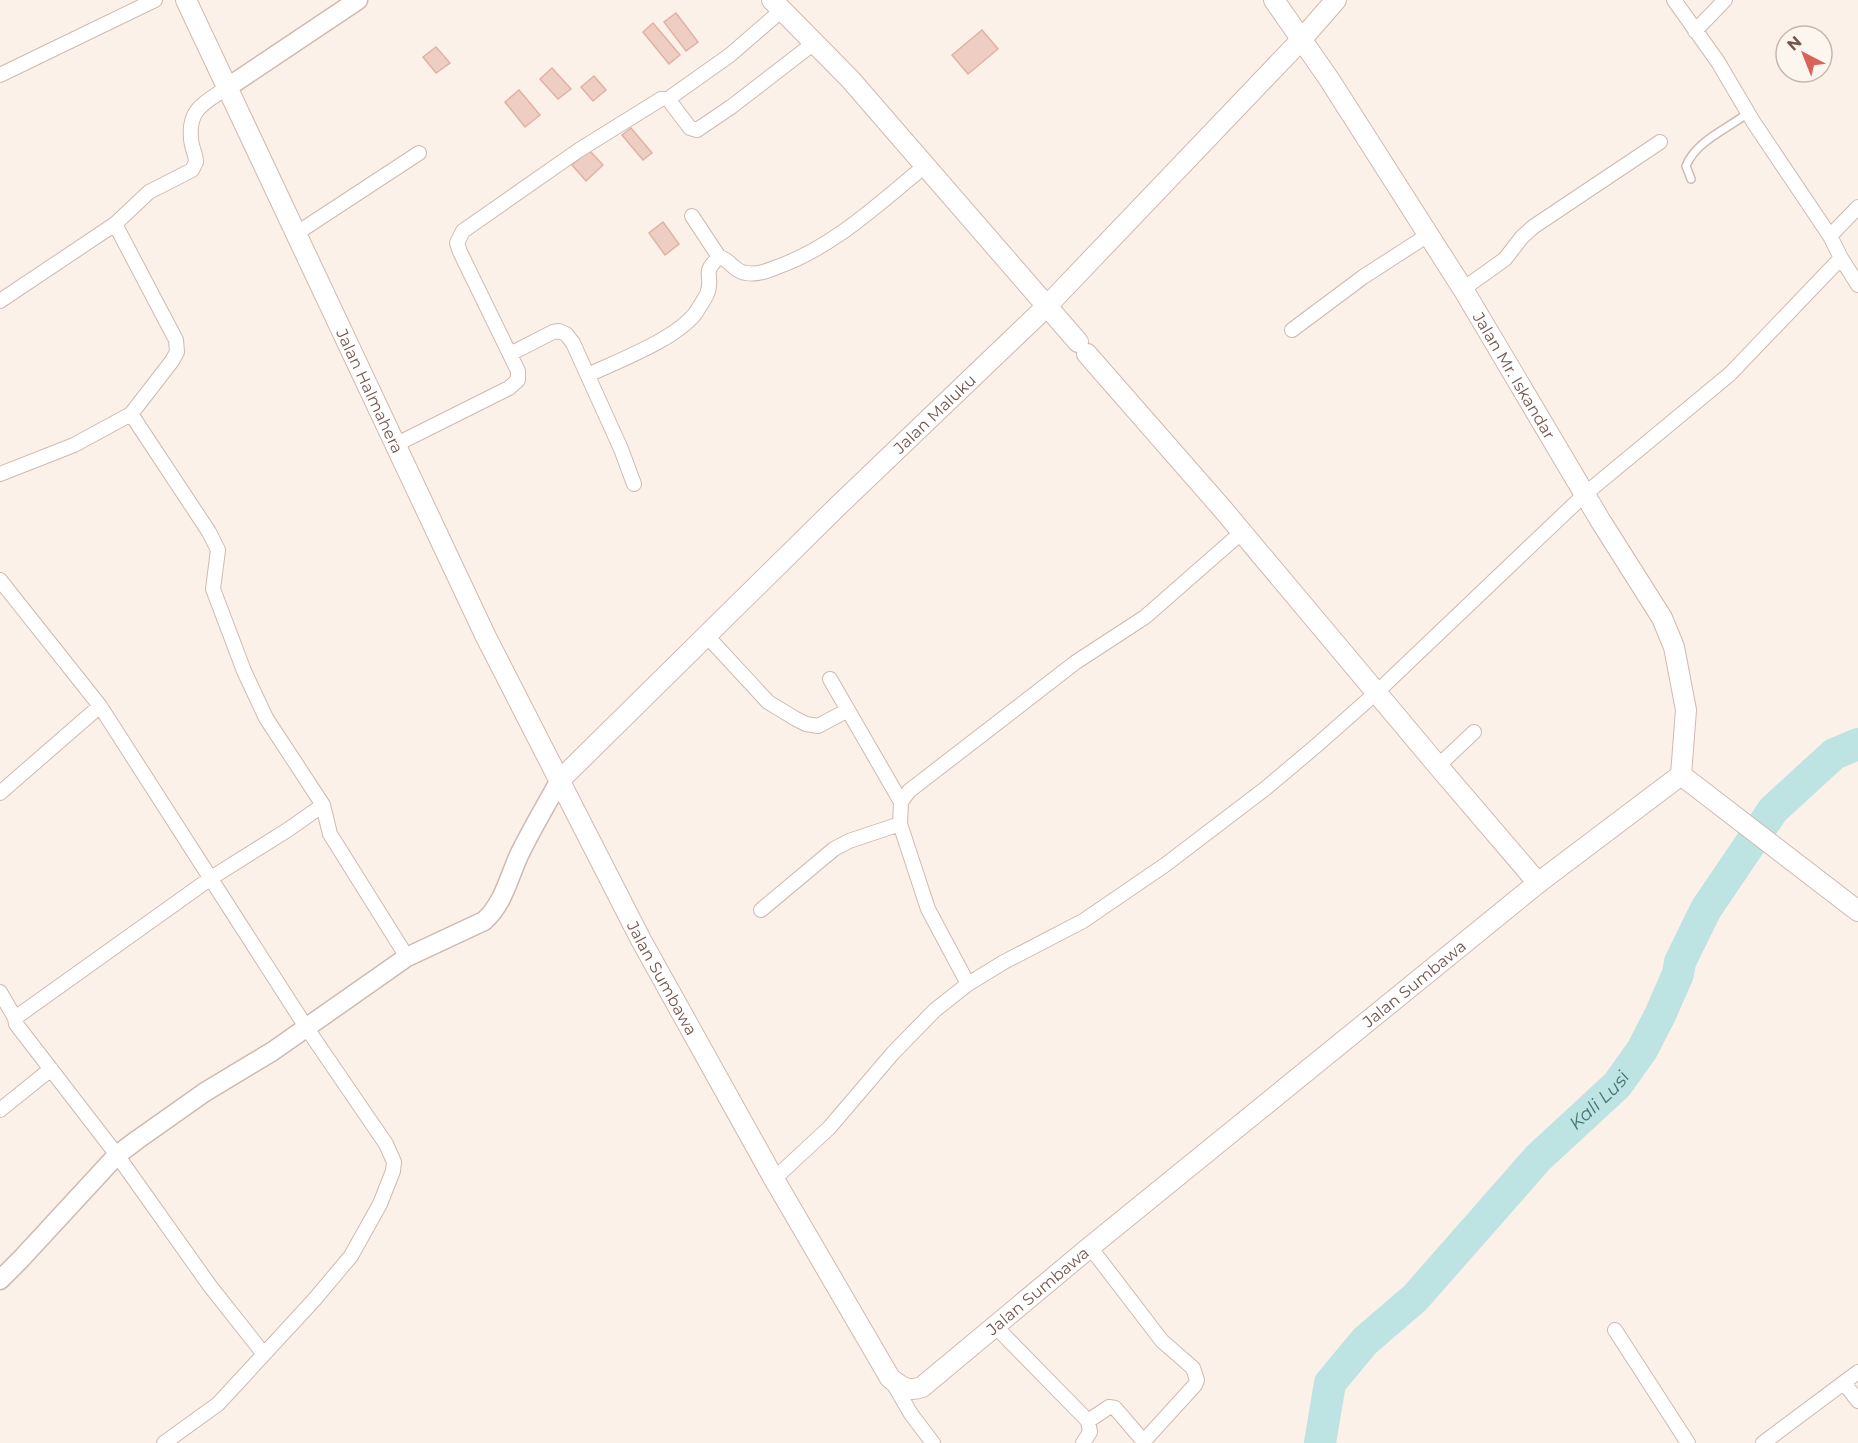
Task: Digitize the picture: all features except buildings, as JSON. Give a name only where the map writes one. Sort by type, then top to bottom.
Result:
[{"type":"main road","name":"Jalan Halmahera","points":[[186,0],[486,637],[560,780]]},
{"type":"main road","name":"Jalan Mr. Iskandar","points":[[1274,0],[1329,80],[1463,290],[1662,618],[1674,647],[1686,710],[1682,775]]},
{"type":"main road","name":"Jalan Maluku","points":[[560,780],[840,504],[1046,307],[1301,40],[1336,0]]},
{"type":"main road","points":[[777,5],[850,80],[925,166],[1242,532],[1538,883]]},
{"type":"main road","points":[[1682,775],[1854,908]]},
{"type":"main road","name":"Jalan Sumbawa","points":[[560,780],[641,940],[774,1179],[890,1378],[907,1389],[914,1390],[922,1387],[1090,1247],[1538,883],[1682,775]]},
{"type":"street","points":[[0,75],[155,0]]},
{"type":"street","points":[[0,302],[115,224],[149,192],[192,170],[196,162],[190,137],[192,118],[201,105],[358,0]]},
{"type":"street","points":[[1674,0],[1718,62],[1748,112],[1830,236],[1858,285]]},
{"type":"street","points":[[1695,31],[1725,0]]},
{"type":"street","points":[[395,445],[514,385],[518,380],[519,370],[460,252],[457,243],[463,231],[579,150],[661,99],[668,99],[730,55],[777,5]]},
{"type":"street","points":[[668,99],[690,128],[697,130],[731,107],[814,43]]},
{"type":"street","points":[[1463,290],[1505,259],[1533,227],[1660,142]]},
{"type":"street","points":[[297,233],[419,153]]},
{"type":"street","points":[[692,216],[719,257],[741,272],[748,274],[763,272],[800,259],[843,232],[925,166]]},
{"type":"street","points":[[1830,236],[1858,207]]},
{"type":"street","points":[[0,474],[74,445],[130,414],[177,352],[176,340],[115,224]]},
{"type":"street","points":[[1292,330],[1363,277],[1428,235]]},
{"type":"street","points":[[588,375],[651,345],[678,329],[695,314],[708,291],[710,268],[719,257]]},
{"type":"street","points":[[774,1179],[829,1128],[893,1053],[935,1010],[968,984],[1004,962],[1083,921],[1165,865],[1266,788],[1377,692],[1585,494],[1730,374],[1841,258]]},
{"type":"street","points":[[510,354],[559,331],[566,334],[573,343],[588,375],[634,484]]},
{"type":"street","points":[[130,414],[209,532],[218,550],[213,589],[219,610],[266,718],[323,805],[330,834],[407,957]]},
{"type":"street","points":[[901,802],[909,791],[1076,662],[1145,617],[1242,532]]},
{"type":"street","points":[[0,580],[100,706],[306,1027],[386,1144],[394,1162],[393,1171],[380,1204],[351,1256],[314,1300],[218,1404],[164,1443]]},
{"type":"street","points":[[707,636],[768,702],[796,719],[818,726],[848,710]]},
{"type":"street","points":[[830,679],[901,802],[900,824],[928,909],[968,984]]},
{"type":"street","points":[[0,793],[100,706]]},
{"type":"street","points":[[1438,766],[1474,732]]},
{"type":"street","points":[[0,1280],[117,1155],[205,1092],[273,1051],[407,957],[484,921],[492,914],[501,901],[520,853],[560,780]]},
{"type":"street","points":[[15,1018],[211,878],[323,805]]},
{"type":"street","points":[[761,909],[834,849],[849,841],[900,824]]},
{"type":"street","points":[[0,992],[16,1024],[117,1155],[210,1286],[263,1353]]},
{"type":"street","points":[[0,1110],[51,1069]]},
{"type":"street","points":[[1088,1421],[1109,1407],[1115,1408],[1144,1442],[1197,1380],[1193,1368],[1162,1341],[1090,1247]]},
{"type":"street","points":[[995,1326],[1088,1421],[1090,1432],[1083,1443]]},
{"type":"street","points":[[1615,1330],[1688,1443]]},
{"type":"street","points":[[1763,1443],[1858,1372]]},
{"type":"street","points":[[890,1378],[911,1414],[933,1443]]},
{"type":"street","points":[[1844,1383],[1858,1401]]},
{"type":"lane","points":[[1691,179],[1686,166],[1690,156],[1701,145],[1748,112]]},
{"type":"waterway","name":"Kali Lusi","points":[[1320,1443],[1330,1383],[1365,1341],[1415,1298],[1538,1158],[1617,1085],[1642,1050],[1660,1015],[1678,974],[1680,962],[1706,909],[1773,810],[1834,754],[1858,744]]}]
